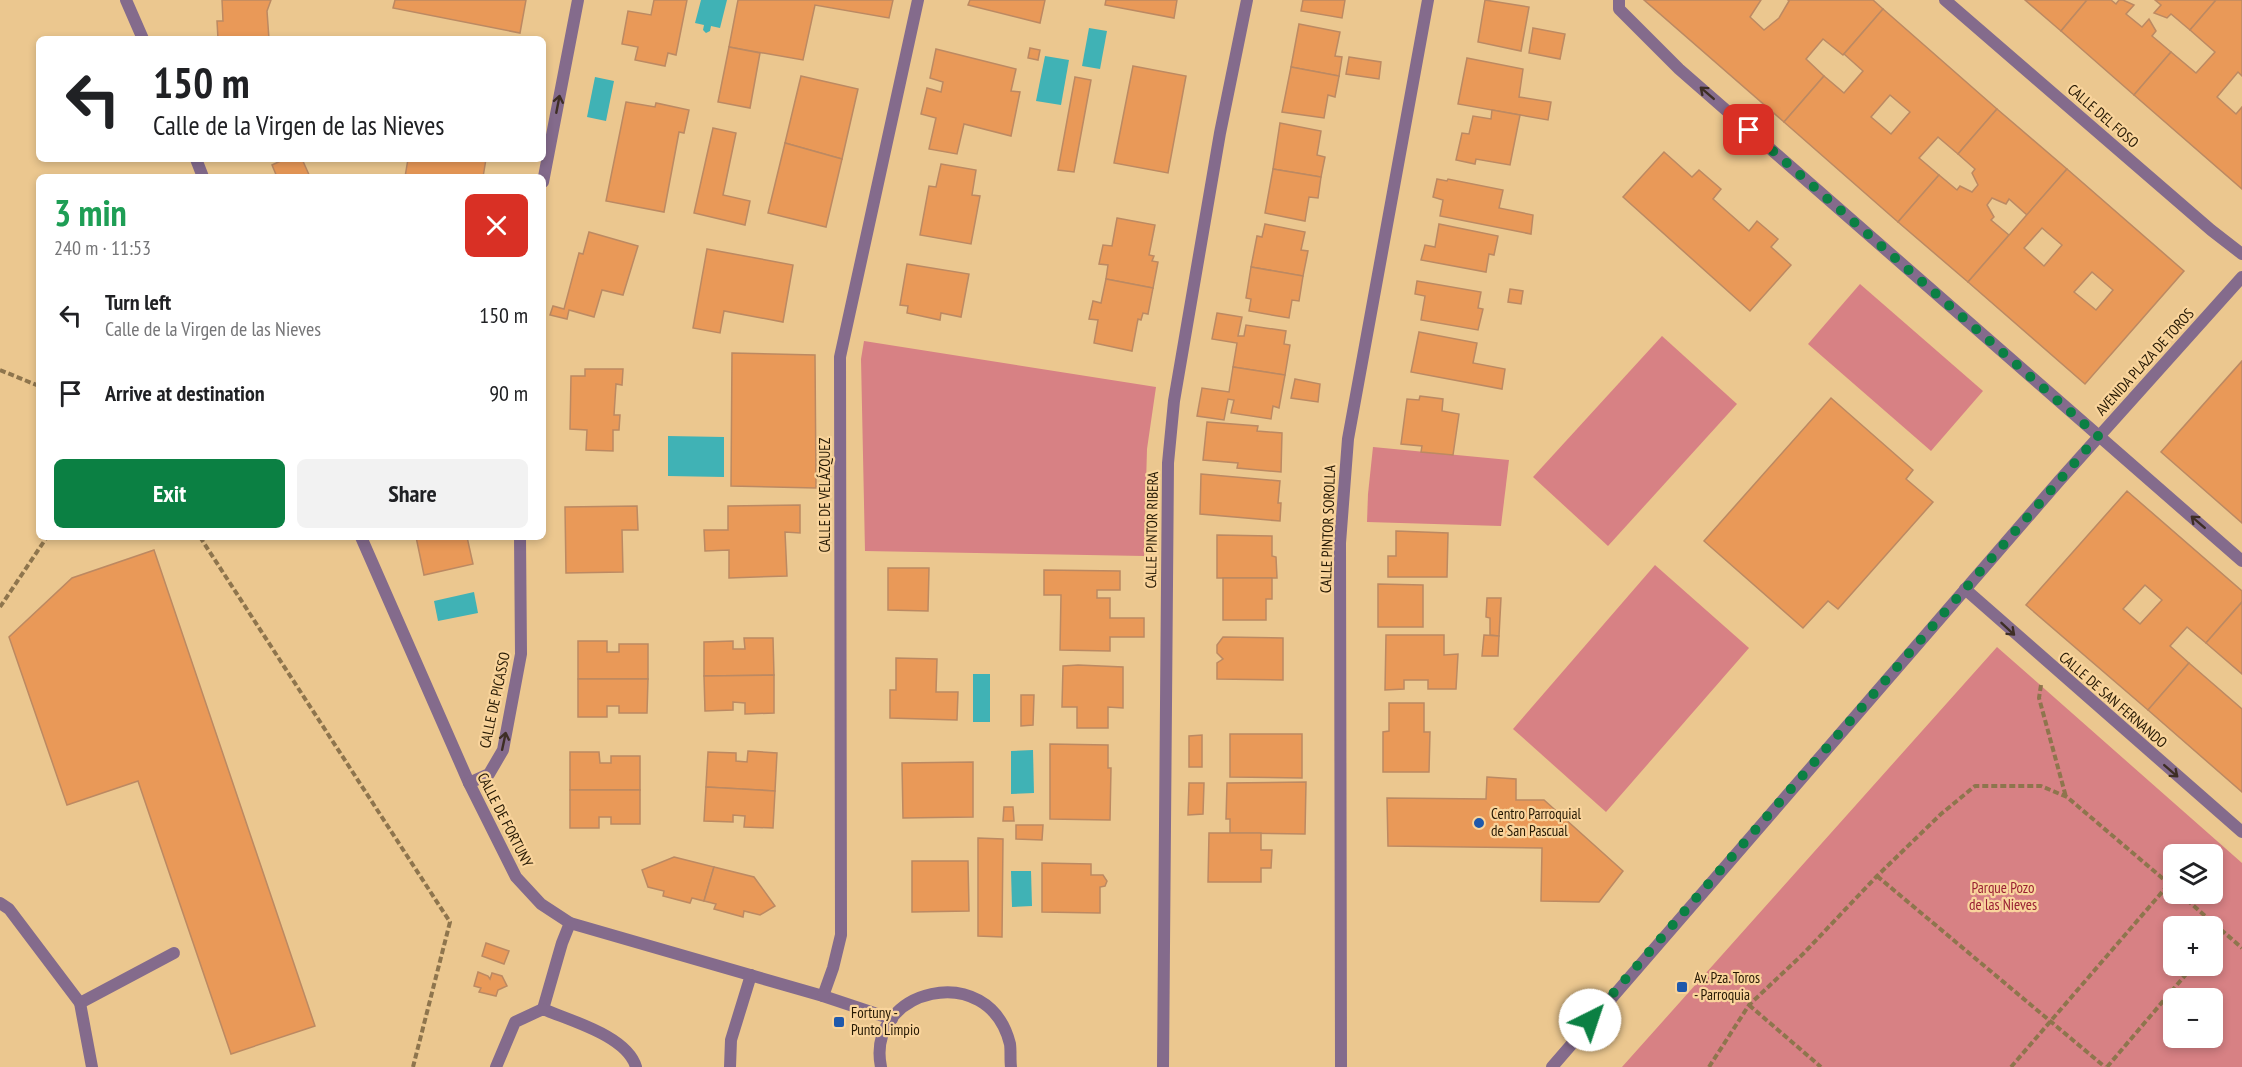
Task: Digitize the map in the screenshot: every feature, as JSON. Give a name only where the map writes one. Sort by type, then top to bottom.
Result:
[{"type":"street","points":[[126,0],[142,36]]},
{"type":"street","points":[[545,174],[578,0]]},
{"type":"street","name":"CALLE DE VELÁZQUEZ","points":[[823,996],[833,968],[840,935],[840,357],[918,0]]},
{"type":"street","name":"CALLE PINTOR RIBERA","points":[[1163,1067],[1168,463],[1176,389],[1220,133],[1247,0]]},
{"type":"street","name":"CALLE PINTOR SOROLLA","points":[[1341,1067],[1340,543],[1348,439],[1428,0]]},
{"type":"street","points":[[1619,0],[1619,9],[1679,69],[2242,561]]},
{"type":"street","name":"CALLE DEL FOSO","points":[[1945,0],[2211,230],[2242,254]]},
{"type":"street","name":"AVENIDA PLAZA DE TOROS","points":[[1551,1067],[2098,436],[2242,277]]},
{"type":"street","name":"CALLE DE FORTUNY","points":[[362,540],[469,783],[516,877],[542,904],[570,922],[823,996],[892,1019]]},
{"type":"street","name":"CALLE DE PICASSO","points":[[469,783],[489,774],[503,750],[521,654],[520,540]]},
{"type":"street","name":"CALLE DE SAN FERNANDO","points":[[1965,589],[2242,832]]},
{"type":"street","points":[[0,903],[9,909],[80,1003],[92,1067]]},
{"type":"street","points":[[543,1009],[570,922]]},
{"type":"street","points":[[80,1003],[174,953]]},
{"type":"street","points":[[730,1067],[731,1040],[751,975]]},
{"type":"street","points":[[881,1067],[879,1060],[882,1038],[892,1019],[907,1003],[927,993],[949,992],[971,996],[989,1008],[1003,1025],[1010,1046],[1011,1067]]},
{"type":"street","points":[[496,1067],[515,1022],[543,1009],[611,1038],[633,1056],[636,1067]]},
{"type":"path","points":[[0,370],[36,385]]},
{"type":"path","points":[[0,607],[45,540]]},
{"type":"path","points":[[202,540],[450,922],[413,1067]]},
{"type":"path","points":[[2044,681],[2040,686],[2039,698],[2067,798]]},
{"type":"path","points":[[1709,1067],[1749,1005],[1803,954],[1877,876],[1941,814],[1975,786],[2041,786],[2067,798],[2163,879]]},
{"type":"path","points":[[1877,876],[2106,1067],[2184,976]]},
{"type":"path","points":[[2011,1067],[2163,891]]},
{"type":"path","points":[[2192,904],[2206,916]]},
{"type":"path","points":[[2223,931],[2242,948]]},
{"type":"path","points":[[1749,1005],[1821,1067]]},
{"type":"green space","points":[[1860,284],[1983,391],[1931,451],[1808,344]]},
{"type":"green space","points":[[1662,336],[1737,404],[1608,546],[1533,477]]},
{"type":"green space","points":[[864,341],[1156,387],[1147,449],[1144,556],[865,551],[861,359]]},
{"type":"green space","points":[[1373,447],[1509,460],[1501,526],[1367,522]]},
{"type":"green space","points":[[1655,565],[1749,648],[1606,812],[1513,729]]},
{"type":"green space","name":"Parque Pozo de las Nieves","points":[[1997,647],[2220,844],[2163,844],[2163,904],[2223,904],[2223,846],[2242,863],[2242,1067],[1622,1067]]},
{"type":"water","points":[[701,0],[727,0],[720,28],[711,26],[710,31],[706,33],[703,30],[704,25],[695,23]]},
{"type":"water","points":[[1089,28],[1107,31],[1100,69],[1082,66]]},
{"type":"water","points":[[1045,56],[1069,60],[1061,105],[1036,101]]},
{"type":"water","points":[[595,77],[614,81],[606,121],[587,117]]},
{"type":"water","points":[[668,436],[724,437],[724,477],[668,476]]},
{"type":"water","points":[[474,592],[478,613],[438,621],[434,601]]},
{"type":"water","points":[[973,674],[990,674],[990,722],[973,722]]},
{"type":"water","points":[[1033,750],[1034,793],[1011,794],[1011,751]]},
{"type":"water","points":[[1011,871],[1031,871],[1032,906],[1012,907]]},
{"type":"building","points":[[222,0],[271,0],[267,11],[269,36],[218,36],[217,21],[223,21]]},
{"type":"building","points":[[395,0],[526,0],[520,33],[393,8]]},
{"type":"building","points":[[654,0],[687,0],[676,55],[668,53],[665,66],[635,60],[638,47],[622,44],[628,11],[651,15]]},
{"type":"building","points":[[738,0],[893,0],[889,18],[815,5],[803,60],[729,47]]},
{"type":"building","points":[[970,0],[1045,0],[1040,23],[968,5]]},
{"type":"building","points":[[1106,0],[1177,0],[1174,18],[1105,5]]},
{"type":"building","points":[[1303,0],[1345,0],[1342,18],[1301,11]]},
{"type":"building","points":[[1485,0],[1529,7],[1521,51],[1478,42]]},
{"type":"building","points":[[1644,0],[1761,0],[1750,17],[1764,30],[1779,18],[1788,0],[1873,0],[1883,9],[1843,55],[1823,39],[1806,59],[1824,76],[1784,122]]},
{"type":"building","points":[[2025,0],[2087,0],[2061,31]]},
{"type":"building","points":[[2087,0],[2111,0],[2116,4],[2119,0],[2123,0],[2134,5],[2126,14],[2142,27],[2149,19],[2156,31],[2152,36],[2171,52],[2134,95],[2061,31]]},
{"type":"building","points":[[2155,0],[2216,0],[2190,30],[2171,14],[2167,18],[2154,13],[2161,5]]},
{"type":"building","points":[[2216,0],[2242,0],[2242,76],[2238,72],[2217,97],[2236,114],[2242,107],[2242,189],[2134,95],[2171,52],[2196,73],[2215,52],[2190,30]]},
{"type":"building","points":[[1883,9],[1997,109],[1958,154],[1938,137],[1919,158],[1939,175],[1898,222],[1784,122],[1824,76],[1844,93],[1863,71],[1844,54]],"holes":[[[1890,95],[1910,112],[1891,134],[1871,117]]]},
{"type":"building","points":[[1299,24],[1340,32],[1335,56],[1342,57],[1339,76],[1291,67]]},
{"type":"building","points":[[1533,28],[1565,34],[1560,59],[1529,53]]},
{"type":"building","points":[[729,47],[760,53],[750,108],[718,102]]},
{"type":"building","points":[[1030,48],[1040,50],[1038,60],[1028,58]]},
{"type":"building","points":[[936,49],[1016,69],[1011,91],[1020,92],[1011,136],[964,124],[957,154],[929,149],[936,118],[921,114],[927,88],[941,92],[943,82],[930,78]]},
{"type":"building","points":[[1349,57],[1381,62],[1379,79],[1346,74]]},
{"type":"building","points":[[1467,58],[1523,69],[1519,97],[1551,102],[1548,120],[1458,104]]},
{"type":"building","points":[[1133,66],[1186,76],[1168,173],[1114,163]]},
{"type":"building","points":[[1291,67],[1339,76],[1335,97],[1328,95],[1324,118],[1282,112]]},
{"type":"building","points":[[801,76],[858,89],[842,159],[785,143]]},
{"type":"building","points":[[1075,77],[1091,80],[1074,172],[1058,170]]},
{"type":"building","points":[[626,102],[655,107],[656,103],[689,110],[684,133],[679,132],[664,212],[606,201]]},
{"type":"building","points":[[1997,109],[2067,169],[2027,215],[2009,199],[2006,204],[1992,198],[1987,205],[1994,217],[1991,220],[2009,235],[1968,282],[1898,222],[1939,175],[1957,190],[1960,186],[1972,192],[1978,185],[1972,173],[1975,169],[1958,154]]},
{"type":"building","points":[[1492,110],[1520,115],[1510,165],[1476,159],[1475,164],[1456,160],[1462,133],[1469,134],[1473,116],[1491,119]]},
{"type":"building","points":[[1280,123],[1321,131],[1317,155],[1325,157],[1321,177],[1273,169]]},
{"type":"building","points":[[713,128],[736,133],[723,195],[750,201],[745,225],[694,213]]},
{"type":"building","points":[[785,143],[842,159],[826,227],[768,213]]},
{"type":"building","points":[[1664,152],[1692,177],[1699,170],[1721,189],[1713,199],[1749,231],[1757,221],[1778,239],[1771,247],[1791,265],[1750,311],[1623,197]]},
{"type":"building","points":[[278,162],[303,162],[309,174],[276,174],[272,165]]},
{"type":"building","points":[[408,162],[486,162],[484,174],[406,174]]},
{"type":"building","points":[[941,164],[976,170],[972,195],[980,196],[971,244],[920,235],[929,186],[936,187]]},
{"type":"building","points":[[1273,169],[1321,177],[1318,198],[1309,197],[1305,221],[1265,213]]},
{"type":"building","points":[[2067,169],[2184,271],[2085,384],[1968,282]],"holes":[[[2042,228],[2062,245],[2044,266],[2024,248]],[[2092,272],[2113,290],[2096,310],[2074,292]]]},
{"type":"building","points":[[1437,179],[1447,181],[1448,179],[1503,190],[1499,208],[1533,215],[1531,234],[1440,216],[1443,200],[1433,197]]},
{"type":"building","points":[[1117,218],[1155,225],[1149,255],[1154,256],[1152,261],[1158,262],[1153,288],[1106,279],[1108,265],[1099,264],[1103,245],[1112,246]]},
{"type":"building","points":[[1265,224],[1305,232],[1301,250],[1308,251],[1303,276],[1251,267],[1257,236],[1262,237]]},
{"type":"building","points":[[1439,224],[1498,236],[1494,255],[1489,254],[1486,272],[1421,260],[1425,245],[1435,247]]},
{"type":"building","points":[[589,232],[638,246],[623,295],[602,290],[594,317],[569,310],[567,319],[550,315],[553,306],[564,309],[579,253],[583,254]]},
{"type":"building","points":[[707,249],[793,265],[783,322],[724,311],[720,333],[693,328]]},
{"type":"building","points":[[907,264],[969,274],[961,317],[941,313],[940,320],[907,313],[908,306],[900,305]]},
{"type":"building","points":[[1251,267],[1303,276],[1299,301],[1292,300],[1289,318],[1249,311],[1251,299],[1246,298]]},
{"type":"building","points":[[1106,279],[1153,288],[1148,314],[1143,313],[1141,320],[1138,319],[1132,351],[1094,343],[1098,320],[1089,319],[1093,301],[1101,303]]},
{"type":"building","points":[[1417,281],[1481,292],[1478,308],[1483,309],[1478,330],[1421,320],[1425,296],[1415,294]]},
{"type":"building","points":[[1510,289],[1523,291],[1521,304],[1508,302]]},
{"type":"building","points":[[1217,313],[1242,317],[1238,336],[1244,336],[1246,325],[1286,331],[1284,344],[1290,345],[1285,375],[1233,367],[1237,343],[1212,339]]},
{"type":"building","points":[[1419,332],[1477,343],[1473,363],[1505,369],[1502,389],[1411,372]]},
{"type":"building","points":[[732,353],[815,355],[816,488],[731,486]]},
{"type":"building","points":[[2242,361],[2242,523],[2161,452]]},
{"type":"building","points":[[1233,367],[1285,375],[1279,408],[1273,406],[1271,419],[1231,413],[1234,400],[1228,399],[1224,420],[1197,416],[1202,388],[1229,392]]},
{"type":"building","points":[[585,369],[623,369],[622,385],[616,384],[614,415],[620,415],[619,430],[613,430],[613,451],[586,450],[587,430],[570,429],[571,376],[585,376]]},
{"type":"building","points":[[1295,379],[1320,384],[1318,402],[1291,398]]},
{"type":"building","points":[[1420,396],[1443,399],[1442,411],[1459,414],[1453,455],[1421,452],[1422,446],[1401,444],[1407,399],[1419,400]]},
{"type":"building","points":[[1831,398],[1913,470],[1906,479],[1933,502],[1838,609],[1828,601],[1803,628],[1704,541]]},
{"type":"building","points":[[1207,422],[1258,426],[1257,431],[1282,433],[1281,472],[1237,468],[1238,463],[1203,460]]},
{"type":"building","points":[[1201,474],[1280,481],[1278,503],[1281,503],[1280,521],[1200,514]]},
{"type":"building","points":[[2127,491],[2242,591],[2242,602],[2206,643],[2187,627],[2170,646],[2189,663],[2148,710],[2026,605]],"holes":[[[2145,585],[2162,600],[2140,624],[2123,609]]]},
{"type":"building","points":[[800,505],[800,533],[785,532],[787,576],[729,578],[729,550],[705,551],[704,530],[728,530],[728,506]]},
{"type":"building","points":[[637,506],[638,530],[622,530],[623,572],[566,573],[565,507]]},
{"type":"building","points":[[1396,531],[1448,533],[1447,577],[1388,577],[1388,556],[1396,556]]},
{"type":"building","points":[[1217,535],[1272,536],[1272,556],[1276,557],[1277,578],[1217,578]]},
{"type":"building","points":[[417,540],[468,540],[473,564],[424,575]]},
{"type":"building","points":[[154,550],[315,1026],[231,1054],[138,781],[67,805],[9,637],[72,578]]},
{"type":"building","points":[[888,568],[929,568],[928,611],[888,610]]},
{"type":"building","points":[[1044,570],[1120,571],[1120,590],[1097,590],[1097,598],[1110,598],[1110,618],[1144,618],[1144,637],[1110,637],[1110,651],[1060,650],[1061,595],[1044,595]]},
{"type":"building","points":[[1223,578],[1272,578],[1272,599],[1266,599],[1266,620],[1223,620]]},
{"type":"building","points":[[1378,584],[1423,585],[1423,627],[1378,627]]},
{"type":"building","points":[[1487,598],[1501,598],[1499,636],[1490,635],[1490,618],[1486,617]]},
{"type":"building","points":[[2242,602],[2242,674],[2206,643]]},
{"type":"building","points":[[1386,635],[1444,635],[1444,655],[1458,654],[1456,689],[1428,689],[1428,680],[1404,680],[1404,689],[1385,690]]},
{"type":"building","points":[[1484,635],[1499,636],[1498,656],[1482,656]]},
{"type":"building","points":[[1223,637],[1283,638],[1283,680],[1217,679],[1217,663],[1223,659],[1217,653],[1217,645]]},
{"type":"building","points":[[744,638],[773,638],[774,675],[704,676],[704,642],[733,641],[733,649],[745,649]]},
{"type":"building","points":[[578,641],[607,641],[607,652],[619,652],[619,644],[648,644],[648,679],[578,679]]},
{"type":"building","points":[[896,658],[937,659],[936,692],[958,692],[957,720],[890,718],[890,690],[896,690]]},
{"type":"building","points":[[2189,663],[2242,709],[2242,792],[2148,710]]},
{"type":"building","points":[[1063,666],[1123,667],[1123,708],[1108,707],[1108,728],[1077,728],[1077,707],[1062,707]]},
{"type":"building","points":[[774,675],[774,713],[745,714],[745,703],[733,702],[733,710],[705,711],[704,676]]},
{"type":"building","points":[[578,679],[648,679],[647,713],[619,713],[619,706],[607,706],[607,717],[578,717]]},
{"type":"building","points":[[1021,695],[1034,695],[1033,725],[1021,726]]},
{"type":"building","points":[[1389,703],[1424,703],[1424,732],[1430,732],[1429,772],[1383,772],[1383,732],[1389,731]]},
{"type":"building","points":[[1230,734],[1302,734],[1302,778],[1230,777]]},
{"type":"building","points":[[1202,735],[1202,767],[1189,767],[1189,736]]},
{"type":"building","points":[[1050,744],[1108,745],[1108,768],[1111,768],[1110,820],[1050,819]]},
{"type":"building","points":[[748,751],[777,753],[775,791],[706,787],[708,752],[736,753],[736,761],[747,762]]},
{"type":"building","points":[[570,752],[599,752],[600,763],[611,763],[611,756],[640,756],[640,790],[570,790]]},
{"type":"building","points":[[973,762],[973,817],[903,818],[902,763]]},
{"type":"building","name":"Centro Parroquial de San Pascual","points":[[1487,777],[1516,779],[1516,800],[1544,800],[1623,871],[1599,902],[1541,901],[1542,848],[1388,846],[1387,798],[1486,799]]},
{"type":"building","points":[[1306,782],[1305,834],[1230,833],[1230,819],[1226,819],[1227,783]]},
{"type":"building","points":[[1189,783],[1204,783],[1203,814],[1188,815]]},
{"type":"building","points":[[706,787],[775,791],[773,828],[744,827],[745,816],[733,815],[733,822],[704,821]]},
{"type":"building","points":[[570,790],[640,790],[640,824],[611,824],[611,817],[599,817],[599,828],[570,828]]},
{"type":"building","points":[[1004,807],[1013,807],[1014,821],[1003,821]]},
{"type":"building","points":[[1016,825],[1043,825],[1042,840],[1016,839]]},
{"type":"building","points":[[1209,833],[1261,833],[1261,850],[1272,850],[1271,868],[1261,868],[1261,882],[1208,882]]},
{"type":"building","points":[[978,838],[1003,839],[1002,937],[978,936]]},
{"type":"building","points":[[674,857],[714,867],[704,901],[692,898],[690,903],[663,896],[664,891],[648,887],[642,870]]},
{"type":"building","points":[[912,861],[968,861],[969,911],[912,912]]},
{"type":"building","points":[[1042,863],[1091,864],[1091,875],[1103,875],[1107,881],[1105,886],[1100,887],[1100,913],[1042,912]]},
{"type":"building","points":[[714,867],[754,877],[775,906],[760,915],[744,911],[743,917],[714,909],[716,904],[704,901]]},
{"type":"building","points":[[486,943],[509,951],[504,964],[482,956]]},
{"type":"building","points":[[478,972],[490,979],[492,973],[502,976],[507,986],[498,990],[496,996],[479,992],[481,988],[474,986]]},
{"type":"place","name":"Centro Parroquial de San Pascual","points":[[1479,823]]},
{"type":"place","name":"Av. Pza. Toros - Parroquia","points":[[1682,987]]},
{"type":"place","name":"Fortuny - Punto Limpio","points":[[839,1022]]},
{"type":"route","points":[[1590,1020],[2098,436],[1749,130]]}]
